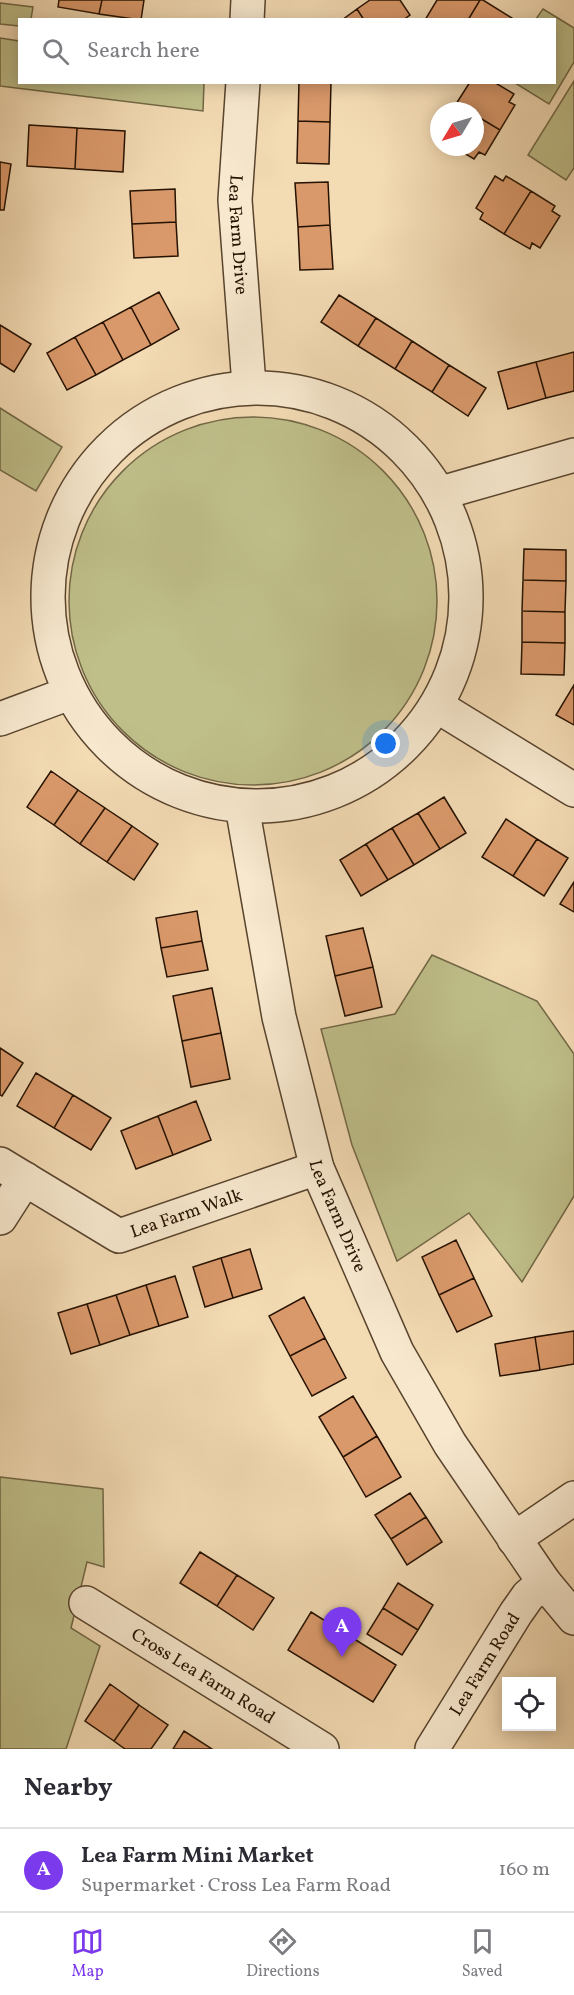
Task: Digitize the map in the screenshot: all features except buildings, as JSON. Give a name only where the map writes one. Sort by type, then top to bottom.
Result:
[{"type":"street","points":[[247,18],[248,0]]},
{"type":"street","name":"Lea Farm Drive","points":[[243,84],[235,200],[249,385]]},
{"type":"street","points":[[249,385],[325,396],[392,434],[441,493],[465,563],[464,637],[437,706],[401,750],[354,783],[300,803],[242,806],[190,796],[141,772],[101,737],[70,693],[47,612],[57,528],[99,455],[167,405],[249,385]]},
{"type":"street","points":[[441,493],[574,455]]},
{"type":"street","points":[[0,719],[70,693]]},
{"type":"street","points":[[437,706],[574,790]]},
{"type":"street","name":"Lea Farm Drive","points":[[242,806],[279,1017],[317,1168],[397,1352],[450,1444],[544,1582],[574,1618]]},
{"type":"street","name":"Lea Farm Walk","points":[[13,1171],[119,1236],[317,1168]]},
{"type":"street","points":[[0,1218],[13,1171]]},
{"type":"street","points":[[514,1539],[574,1498]]},
{"type":"street","name":"Lea Farm Road","points":[[432,1749],[516,1613],[528,1596],[544,1582]]},
{"type":"street","name":"Cross Lea Farm Road","points":[[86,1603],[322,1749]]},
{"type":"green space","points":[[0,3],[33,7],[31,18],[18,18],[18,26],[0,24]]},
{"type":"green space","points":[[543,9],[574,28],[574,62],[549,104],[517,84],[556,84],[556,18],[537,18]]},
{"type":"green space","points":[[0,38],[18,41],[18,84],[204,84],[203,111],[0,86]]},
{"type":"green space","points":[[574,81],[574,168],[566,180],[528,155]]},
{"type":"green space","points":[[0,408],[62,447],[36,491],[0,470]]},
{"type":"green space","points":[[253,417],[289,420],[324,431],[355,448],[383,471],[406,499],[423,530],[434,565],[437,601],[434,637],[423,672],[406,703],[383,731],[355,754],[324,771],[289,782],[253,785],[217,782],[182,771],[151,754],[123,731],[100,703],[83,672],[72,637],[69,601],[72,565],[83,530],[100,499],[123,471],[151,448],[182,431],[217,420]]},
{"type":"green space","points":[[432,955],[537,1001],[574,1054],[574,1196],[522,1282],[469,1213],[397,1261],[352,1145],[321,1029],[395,1014]]},
{"type":"green space","points":[[0,1477],[103,1489],[104,1567],[87,1562],[71,1628],[100,1646],[66,1749],[0,1749]]},
{"type":"place","name":"Lea Farm Mini Market","points":[[342,1657]]}]
